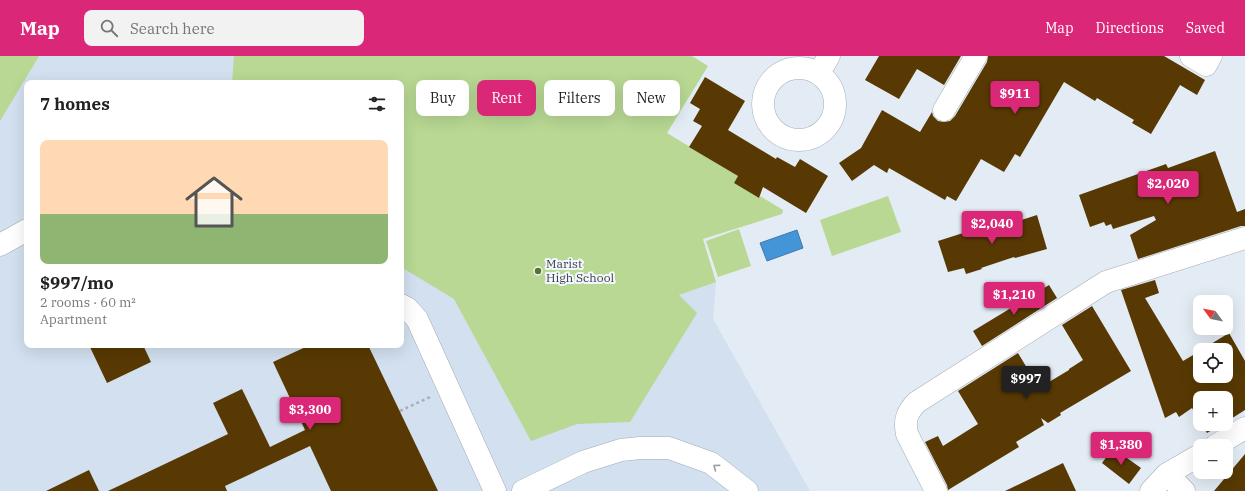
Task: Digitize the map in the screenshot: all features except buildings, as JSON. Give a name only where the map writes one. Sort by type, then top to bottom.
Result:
[{"type":"lane","points":[[944,110],[976,56]]},
{"type":"lane","points":[[1191,56],[1206,65],[1211,56]]},
{"type":"lane","points":[[0,245],[24,232]]},
{"type":"lane","points":[[936,491],[907,434],[905,425],[906,416],[910,408],[917,402],[1106,282],[1245,238]]},
{"type":"lane","points":[[404,306],[416,319],[495,491]]},
{"type":"lane","points":[[1226,439],[1245,428]]},
{"type":"lane","points":[[523,491],[584,462],[621,450],[640,448],[669,448],[711,463],[747,491]]},
{"type":"lane","points":[[1151,491],[1167,474],[1193,459]]},
{"type":"lane","points":[[1167,474],[1184,491]]},
{"type":"path","points":[[400,411],[426,399]]},
{"type":"shaded area","name":"Marist High School","points":[[0,56],[634,56],[639,80],[623,80],[623,116],[645,116],[679,295],[716,282],[713,319],[810,491],[0,491]]},
{"type":"green space","points":[[0,56],[39,56],[24,80],[0,121]]},
{"type":"green space","points":[[234,56],[692,56],[708,66],[680,112],[680,80],[623,80],[623,116],[677,116],[667,133],[738,176],[734,183],[783,210],[782,214],[703,239],[716,282],[679,295],[697,313],[630,422],[577,424],[531,441],[454,299],[404,269],[404,80],[232,80]]},
{"type":"green space","points":[[888,196],[901,232],[832,256],[820,220]]},
{"type":"green space","points":[[739,229],[751,266],[718,277],[706,241]]},
{"type":"water","points":[[797,230],[803,248],[767,261],[760,243]]},
{"type":"place","name":"Marist High School","points":[[538,271]]}]
